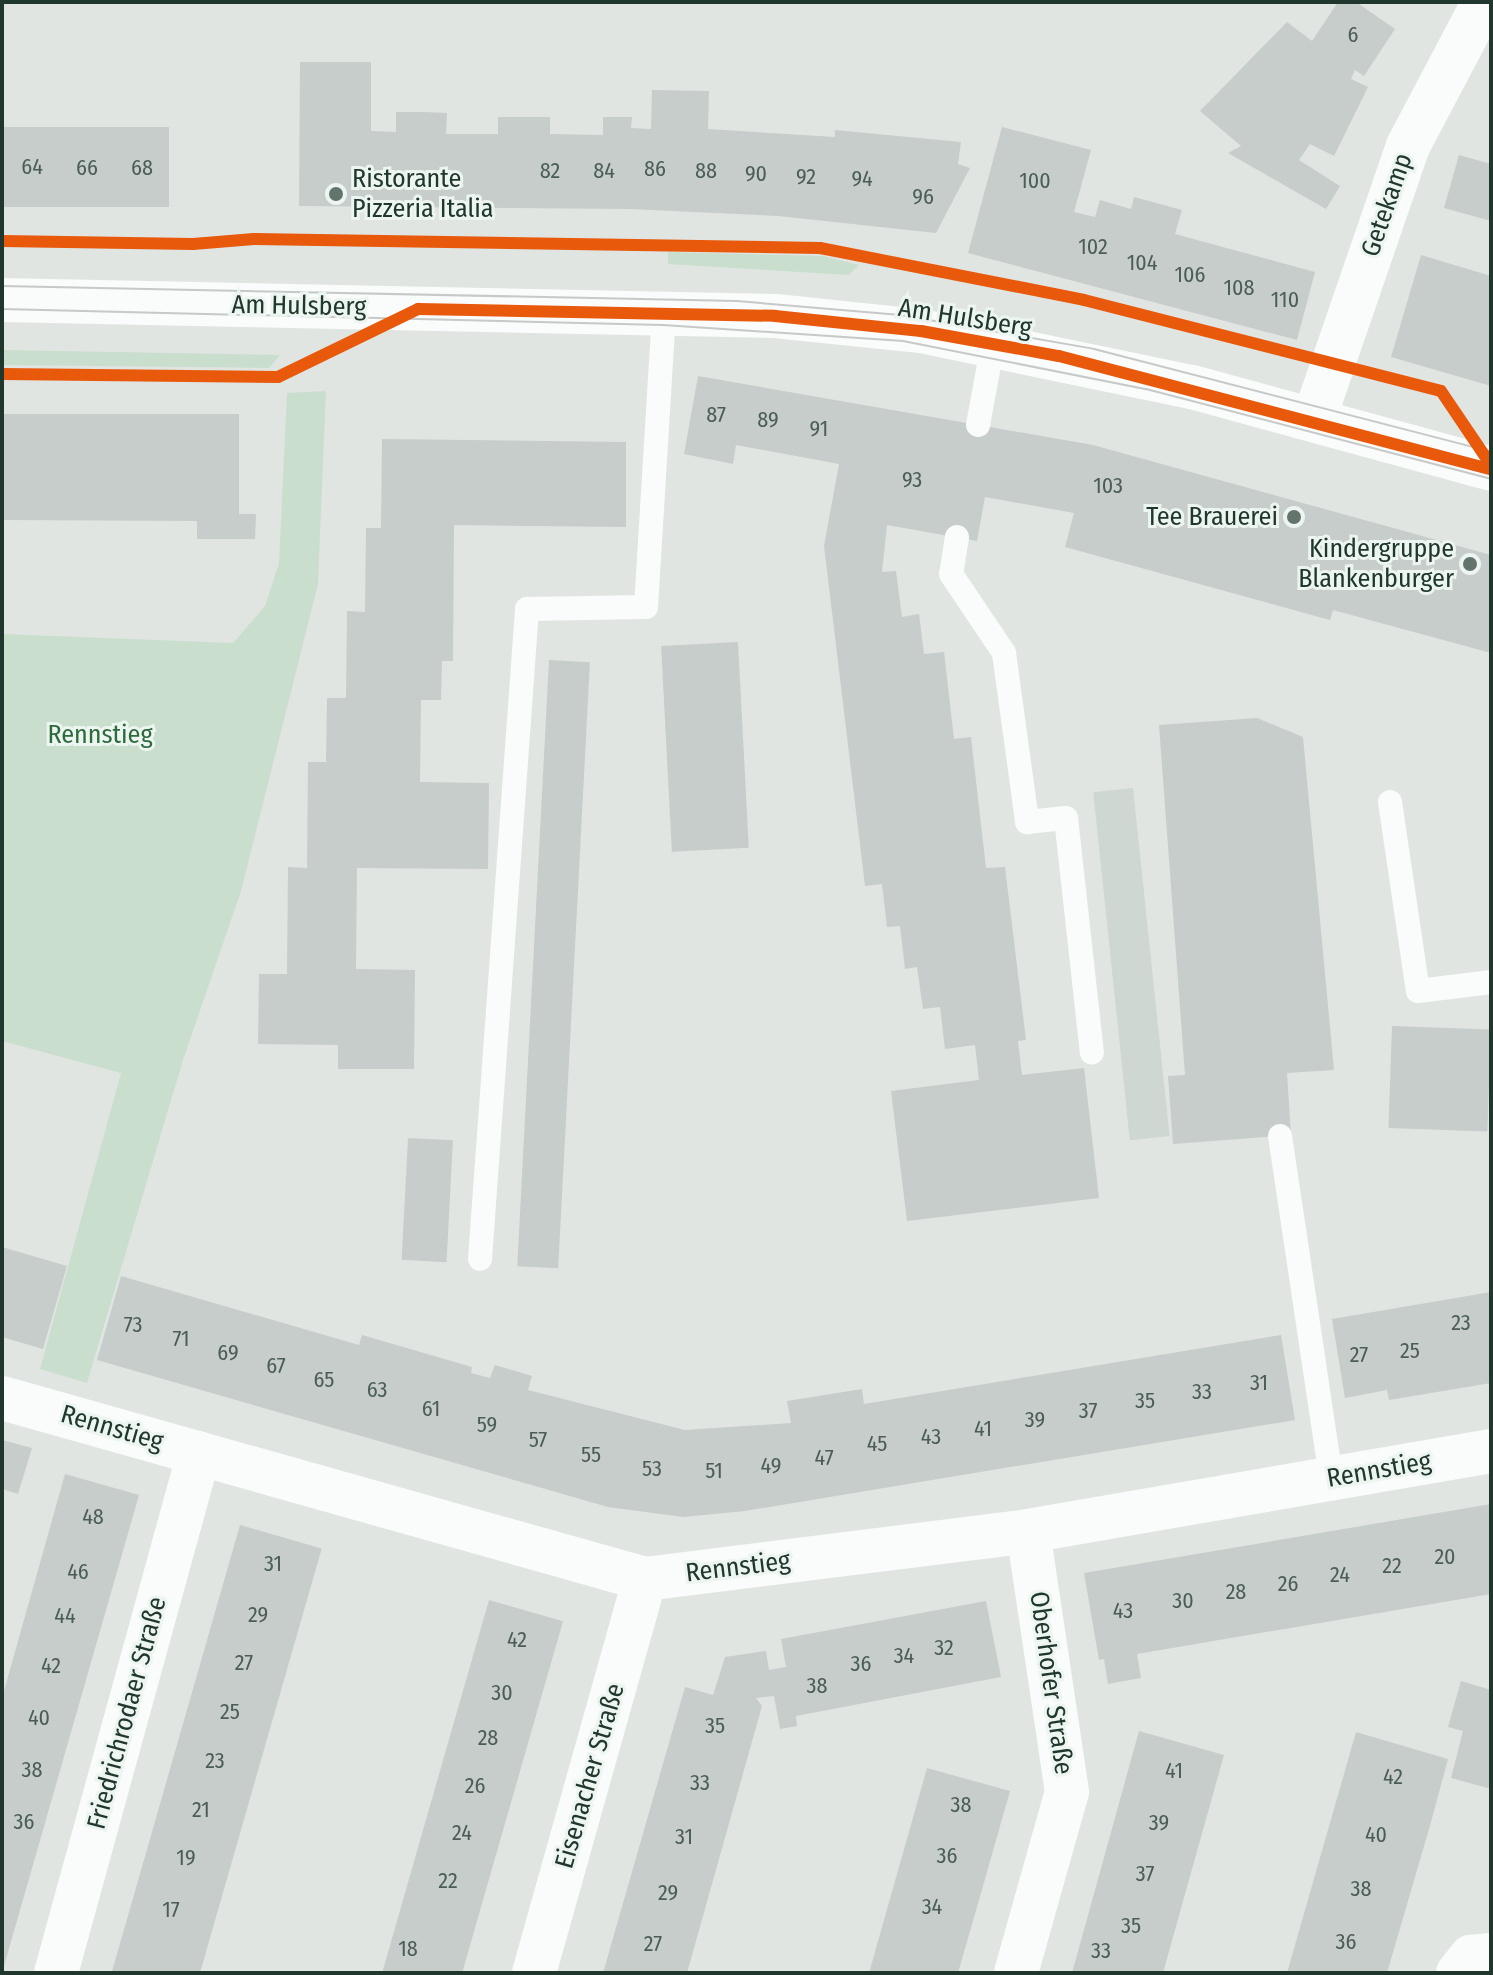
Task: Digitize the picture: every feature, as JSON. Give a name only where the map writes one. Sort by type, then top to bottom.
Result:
[{"type":"street","name":"Getekamp","points":[[1314,419],[1408,146],[1484,2]]},
{"type":"street","name":"Am Hulsberg","points":[[2,300],[775,316],[993,343],[1314,419],[1491,469]]},
{"type":"street","name":"Rennstieg","points":[[2,1398],[645,1579],[1028,1531],[1491,1451]]},
{"type":"street","name":"Friedrichrodaer Straße","points":[[56,1973],[199,1453]]},
{"type":"street","name":"Oberhofer Straße","points":[[1016,1973],[1067,1792],[1028,1531]]},
{"type":"street","name":"Eisenacher Straße","points":[[534,1973],[645,1579]]},
{"type":"street","points":[[1458,1973],[1471,1957],[1491,1955]]},
{"type":"lane","points":[[480,1259],[527,609],[646,607],[664,313]]},
{"type":"lane","points":[[978,425],[993,343]]},
{"type":"lane","points":[[957,537],[951,574],[1004,653],[1027,822],[1066,818],[1092,1053]]},
{"type":"lane","points":[[1390,802],[1418,991],[1491,982]]},
{"type":"lane","points":[[1280,1136],[1331,1479]]},
{"type":"shaded area","points":[[1133,788],[1170,1136],[1130,1140],[1093,792]]},
{"type":"green space","points":[[668,252],[823,256],[859,265],[849,275],[668,264]]},
{"type":"green space","points":[[2,350],[280,355],[269,368],[2,365]]},
{"type":"green space","points":[[326,391],[318,584],[241,891],[183,1060],[87,1383],[40,1369],[121,1073],[2,1041],[2,634],[233,643],[265,606],[279,563],[287,393]]},
{"type":"building","points":[[1338,2],[1356,2],[1395,29],[1364,76],[1355,70],[1351,79],[1368,87],[1334,156],[1310,144],[1299,160],[1340,186],[1326,209],[1228,153],[1241,146],[1200,111],[1287,22],[1312,41]]},
{"type":"building","points":[[300,62],[371,62],[371,131],[396,132],[396,112],[423,112],[447,113],[446,134],[498,134],[498,117],[550,117],[550,134],[603,135],[603,117],[632,117],[631,128],[651,129],[652,90],[709,91],[708,129],[835,137],[835,130],[961,142],[958,164],[970,168],[936,233],[778,216],[629,209],[299,206]]},
{"type":"building","points":[[4,127],[169,127],[169,207],[4,207]]},
{"type":"building","points":[[1002,127],[1091,150],[1074,212],[1095,217],[1100,200],[1131,209],[1134,197],[1182,210],[1175,234],[1315,272],[1297,340],[968,253]]},
{"type":"building","points":[[1459,155],[1491,164],[1491,221],[1444,208]]},
{"type":"building","points":[[1421,255],[1491,276],[1491,386],[1391,357]]},
{"type":"building","points":[[698,376],[1093,445],[1491,555],[1491,653],[1333,610],[1330,620],[1065,547],[1074,513],[985,497],[977,541],[887,525],[882,572],[896,571],[902,617],[919,614],[924,654],[944,652],[954,739],[971,737],[986,868],[1005,867],[1026,1040],[1018,1041],[1022,1075],[1084,1068],[1099,1198],[907,1221],[891,1091],[979,1080],[975,1045],[945,1049],[940,1007],[923,1009],[917,967],[905,969],[900,926],[887,927],[882,884],[865,886],[824,546],[839,464],[736,445],[733,464],[684,454]]},
{"type":"building","points":[[2,414],[239,414],[239,514],[256,514],[255,539],[197,539],[197,521],[2,520]]},
{"type":"building","points":[[382,439],[626,442],[626,527],[454,525],[453,661],[442,661],[441,700],[421,700],[420,782],[489,783],[488,869],[357,868],[356,969],[415,970],[414,1069],[338,1069],[338,1045],[258,1044],[259,974],[287,974],[288,867],[307,868],[308,762],[326,762],[327,698],[346,698],[347,611],[365,612],[366,528],[381,528]]},
{"type":"building","points":[[738,642],[749,848],[672,852],[661,646]]},
{"type":"building","points":[[549,660],[590,662],[558,1268],[517,1266]]},
{"type":"building","points":[[1257,718],[1303,737],[1334,1070],[1287,1073],[1291,1135],[1173,1144],[1168,1076],[1185,1075],[1159,725]]},
{"type":"building","points":[[1392,1026],[1491,1029],[1487,1131],[1388,1128]]},
{"type":"building","points":[[408,1138],[453,1140],[447,1262],[402,1260]]},
{"type":"building","points":[[2,1247],[67,1266],[43,1349],[2,1337]]},
{"type":"building","points":[[121,1276],[359,1345],[362,1335],[472,1367],[471,1373],[490,1378],[495,1365],[532,1376],[528,1390],[685,1430],[791,1423],[787,1401],[862,1389],[864,1404],[1281,1335],[1295,1420],[745,1511],[683,1517],[608,1507],[97,1360]]},
{"type":"building","points":[[1491,1292],[1491,1383],[1389,1400],[1387,1390],[1345,1398],[1332,1319]]},
{"type":"building","points":[[2,1440],[32,1448],[18,1494],[2,1489]]},
{"type":"building","points":[[65,1474],[139,1495],[2,1973],[2,1698]]},
{"type":"building","points":[[1491,1504],[1491,1594],[1137,1654],[1141,1678],[1108,1684],[1104,1659],[1099,1660],[1084,1573]]},
{"type":"building","points":[[240,1525],[322,1548],[200,1973],[112,1973]]},
{"type":"building","points":[[489,1600],[563,1621],[462,1973],[382,1973]]},
{"type":"building","points":[[986,1601],[1001,1677],[796,1716],[797,1726],[780,1729],[774,1696],[756,1698],[762,1706],[687,1973],[603,1973],[685,1687],[713,1695],[725,1657],[766,1651],[769,1670],[786,1667],[781,1639]]},
{"type":"building","points":[[1461,1681],[1491,1690],[1491,1789],[1451,1778],[1463,1731],[1448,1727]]},
{"type":"building","points":[[1139,1731],[1224,1755],[1163,1973],[1072,1973]]},
{"type":"building","points":[[1356,1732],[1448,1759],[1431,1822],[1387,1973],[1287,1973]]},
{"type":"building","points":[[927,1768],[1010,1791],[958,1973],[869,1973]]},
{"type":"tram line","points":[[2,286],[737,301],[900,315],[1094,349],[1491,452]]},
{"type":"tram line","points":[[2,309],[663,325],[903,341],[1146,389],[1491,479]]},
{"type":"cycle path","points":[[2,241],[193,244],[254,239],[820,248],[1084,300],[1441,391],[1491,465]]},
{"type":"cycle path","points":[[2,374],[278,377],[418,309],[775,316],[921,331],[1059,356],[1491,469]]},
{"type":"place","name":"Ristorante Pizzeria Italia","points":[[336,194]]},
{"type":"place","name":"Tee Brauerei","points":[[1294,517]]},
{"type":"place","name":"Kindergruppe Blankenburger","points":[[1470,564]]}]
